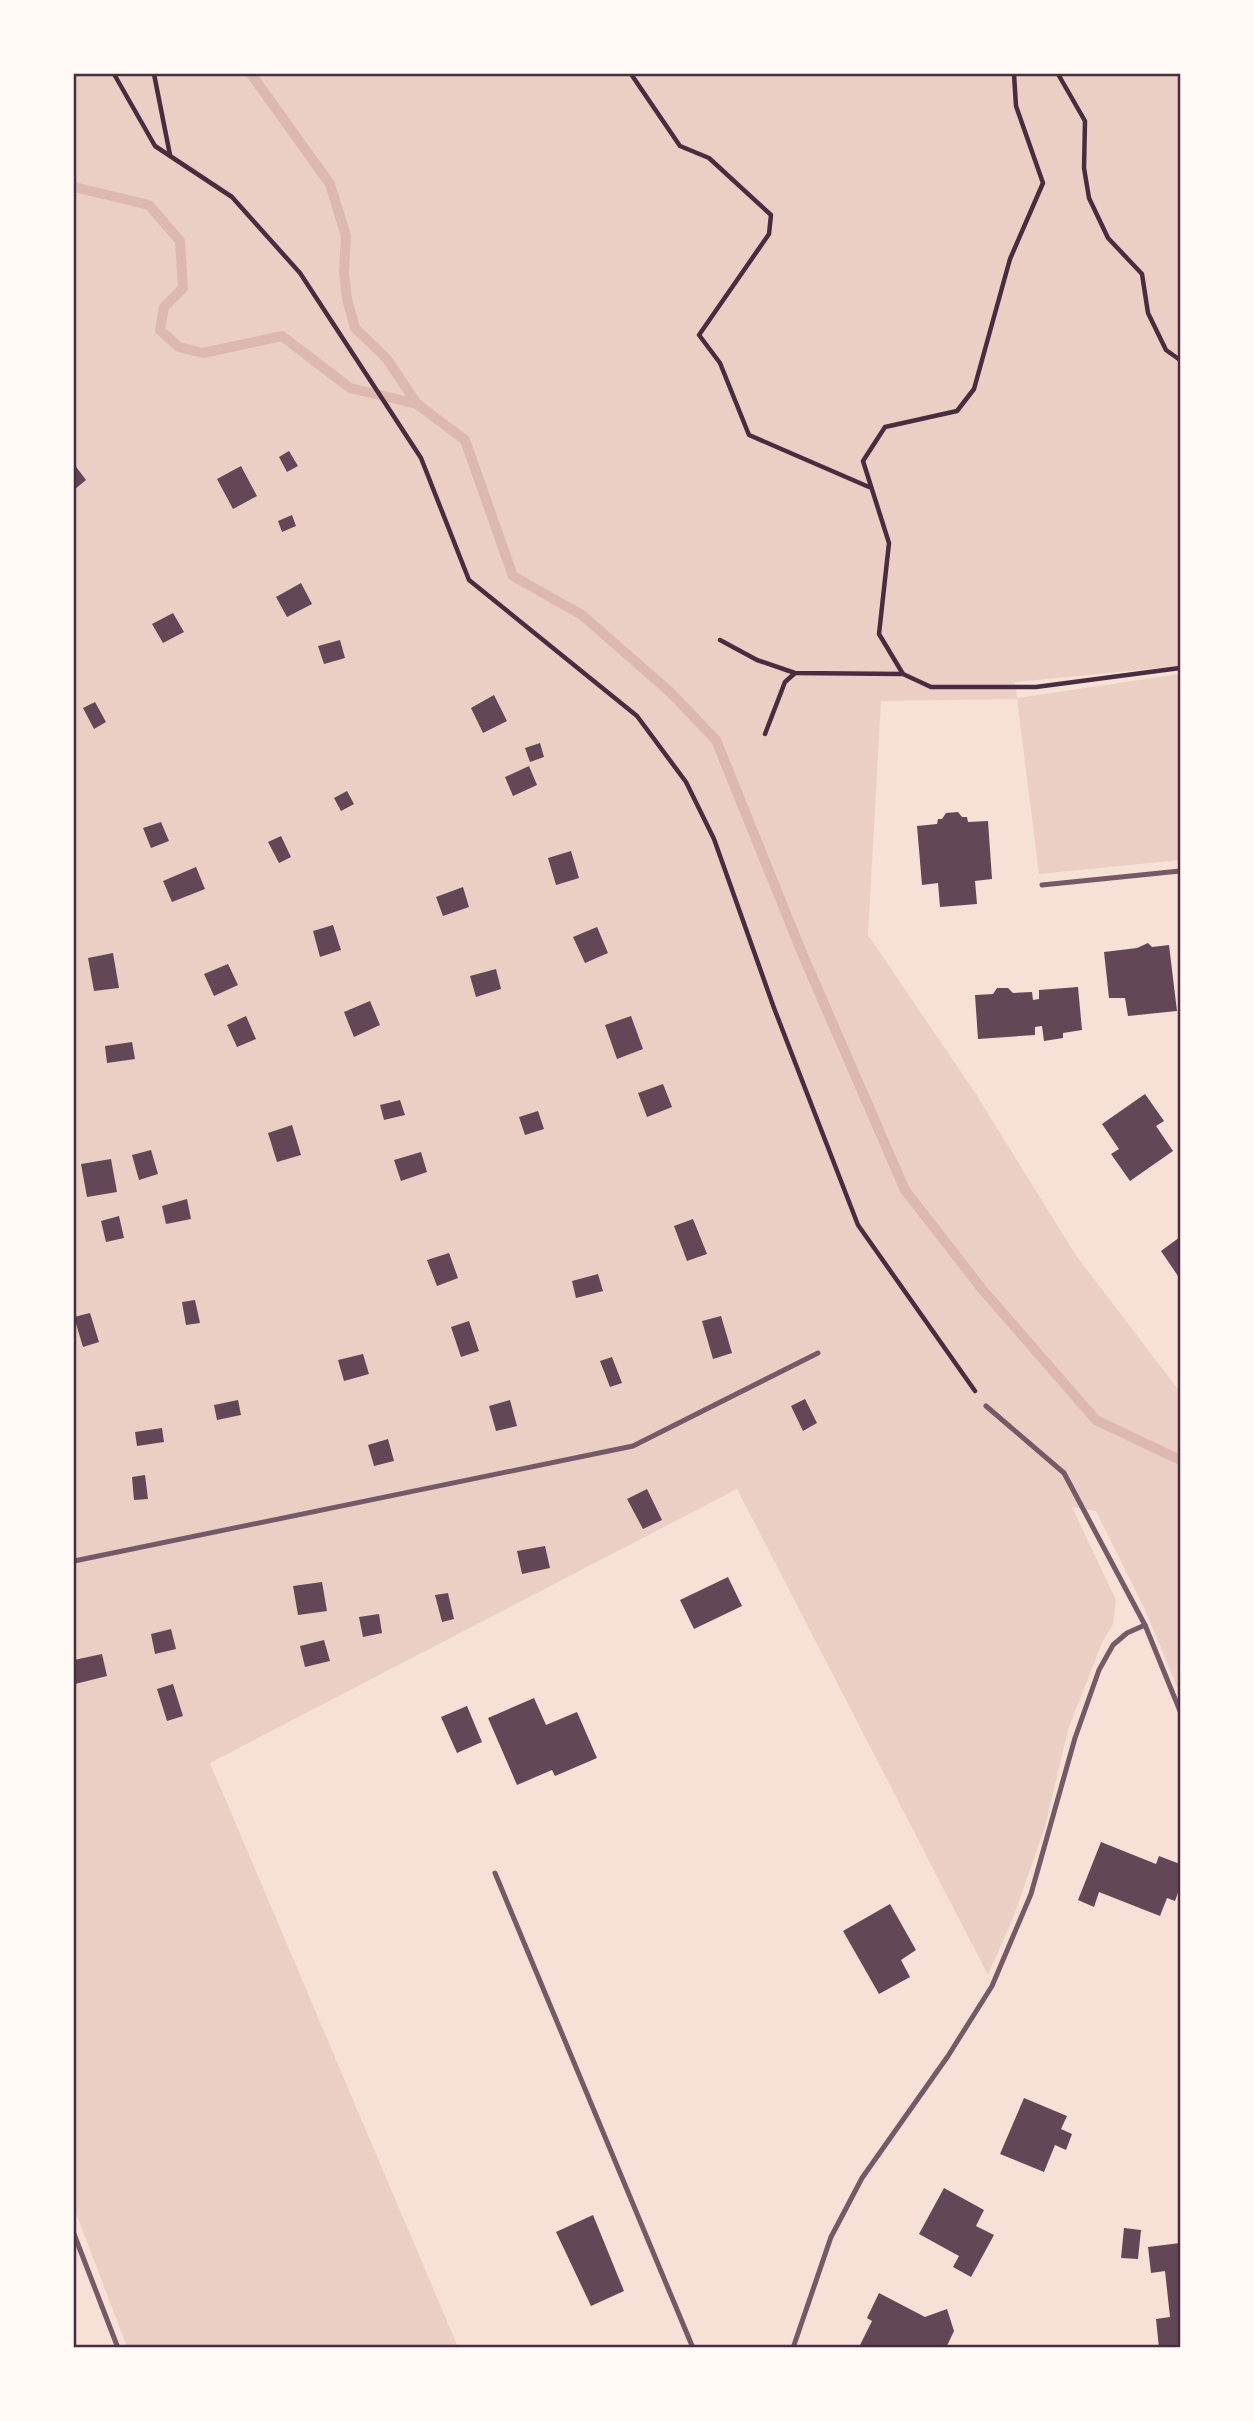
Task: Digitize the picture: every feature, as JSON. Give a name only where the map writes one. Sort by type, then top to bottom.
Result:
[{"type":"lane","points":[[1042,885],[1181,872]]},
{"type":"lane","points":[[74,1561],[633,1446],[818,1353]]},
{"type":"lane","points":[[986,1406],[1063,1473],[1145,1625],[1181,1711]]},
{"type":"lane","points":[[793,2347],[831,2237],[862,2178],[948,2056],[992,1986],[1031,1894],[1075,1738],[1099,1670],[1113,1645],[1127,1633],[1145,1625]]},
{"type":"lane","points":[[495,1873],[693,2347]]},
{"type":"lane","points":[[74,2234],[118,2347]]},
{"type":"path","points":[[114,74],[155,146],[232,197],[300,273],[421,458],[468,580],[637,716],[686,782],[714,839],[774,1008],[858,1226],[986,1406]]},
{"type":"path","points":[[154,74],[170,156]]},
{"type":"path","points":[[631,74],[680,146],[709,158],[771,215],[769,234],[699,335],[720,363],[749,435],[869,487]]},
{"type":"path","points":[[903,674],[879,634],[889,543],[869,487],[863,461],[885,427],[957,411],[974,389],[1010,259],[1043,183],[1016,106],[1014,74]]},
{"type":"path","points":[[1058,74],[1085,121],[1084,168],[1089,198],[1108,238],[1142,274],[1148,313],[1166,350],[1181,360]]},
{"type":"path","points":[[720,640],[757,660],[795,673],[903,674],[931,687],[1037,687],[1181,668]]},
{"type":"path","points":[[765,734],[785,682],[795,673]]},
{"type":"shaded area","points":[[74,74],[1180,74],[1180,666],[1015,682],[1017,698],[1180,674],[1180,860],[1039,874],[1017,699],[881,701],[868,935],[976,1094],[1075,1254],[1180,1392],[1180,1694],[1146,1612],[1096,1511],[1072,1507],[1116,1600],[1113,1624],[1102,1643],[1068,1730],[1045,1827],[1012,1921],[988,1975],[737,1489],[210,1763],[458,2347],[127,2347],[74,2208]]},
{"type":"building","points":[[289,451],[298,466],[287,472],[279,457]]},
{"type":"building","points":[[74,464],[86,480],[74,490]]},
{"type":"building","points":[[241,466],[257,496],[233,509],[217,479]]},
{"type":"building","points":[[292,515],[296,526],[282,532],[278,521]]},
{"type":"building","points":[[301,583],[312,604],[287,617],[276,597]]},
{"type":"building","points":[[173,613],[184,632],[163,643],[152,624]]},
{"type":"building","points":[[340,640],[345,658],[324,664],[318,646]]},
{"type":"building","points":[[494,695],[507,721],[483,733],[471,708]]},
{"type":"building","points":[[95,702],[106,722],[94,729],[83,708]]},
{"type":"building","points":[[540,743],[544,757],[530,762],[525,748]]},
{"type":"building","points":[[529,766],[537,785],[513,796],[505,777]]},
{"type":"building","points":[[347,791],[354,804],[341,811],[334,798]]},
{"type":"building","points":[[958,812],[962,817],[967,817],[968,822],[988,821],[992,879],[975,881],[977,904],[940,907],[938,883],[922,885],[917,826],[937,824],[938,819],[942,819],[946,813]]},
{"type":"building","points":[[161,822],[169,841],[151,848],[143,828]]},
{"type":"building","points":[[281,836],[291,857],[279,863],[268,842]]},
{"type":"building","points":[[571,851],[579,878],[556,885],[548,858]]},
{"type":"building","points":[[196,867],[205,889],[172,902],[163,881]]},
{"type":"building","points":[[463,887],[469,907],[443,916],[436,897]]},
{"type":"building","points":[[333,925],[341,950],[320,957],[313,931]]},
{"type":"building","points":[[597,927],[608,953],[585,963],[573,937]]},
{"type":"building","points":[[1148,943],[1152,947],[1169,945],[1177,1011],[1128,1016],[1125,998],[1109,998],[1104,952],[1137,948]]},
{"type":"building","points":[[113,953],[119,988],[94,991],[88,958]]},
{"type":"building","points":[[228,964],[238,985],[214,996],[204,974]]},
{"type":"building","points":[[496,969],[501,989],[476,997],[470,976]]},
{"type":"building","points":[[1078,987],[1082,1030],[1063,1033],[1063,1038],[1044,1041],[1042,1026],[1035,1027],[1035,1035],[978,1039],[975,995],[993,994],[997,988],[1008,988],[1013,993],[1032,992],[1033,1000],[1039,999],[1039,990]]},
{"type":"building","points":[[370,1001],[380,1025],[354,1037],[344,1012]]},
{"type":"building","points":[[246,1016],[256,1039],[237,1047],[227,1025]]},
{"type":"building","points":[[631,1016],[643,1049],[617,1059],[605,1025]]},
{"type":"building","points":[[132,1042],[135,1059],[107,1063],[105,1046]]},
{"type":"building","points":[[663,1084],[672,1107],[647,1117],[638,1093]]},
{"type":"building","points":[[1145,1094],[1164,1121],[1156,1126],[1173,1151],[1130,1181],[1111,1154],[1119,1149],[1102,1124]]},
{"type":"building","points":[[400,1100],[405,1115],[384,1120],[380,1105]]},
{"type":"building","points":[[538,1111],[544,1129],[525,1135],[519,1117]]},
{"type":"building","points":[[292,1125],[301,1155],[277,1162],[268,1133]]},
{"type":"building","points":[[151,1150],[158,1174],[139,1180],[132,1155]]},
{"type":"building","points":[[421,1152],[427,1172],[401,1181],[394,1160]]},
{"type":"building","points":[[111,1159],[117,1192],[87,1197],[81,1164]]},
{"type":"building","points":[[187,1199],[191,1219],[166,1224],[162,1206]]},
{"type":"building","points":[[119,1216],[124,1238],[106,1242],[101,1221]]},
{"type":"building","points":[[693,1219],[707,1254],[687,1261],[674,1226]]},
{"type":"building","points":[[1180,1237],[1180,1279],[1161,1251]]},
{"type":"building","points":[[449,1253],[458,1278],[437,1286],[427,1260]]},
{"type":"building","points":[[598,1274],[603,1291],[576,1298],[572,1281]]},
{"type":"building","points":[[195,1300],[200,1323],[186,1325],[182,1302]]},
{"type":"building","points":[[90,1313],[99,1342],[83,1347],[74,1317]]},
{"type":"building","points":[[721,1316],[732,1353],[713,1359],[702,1321]]},
{"type":"building","points":[[469,1321],[479,1351],[461,1357],[451,1327]]},
{"type":"building","points":[[363,1354],[369,1374],[344,1381],[338,1360]]},
{"type":"building","points":[[612,1357],[622,1383],[610,1387],[600,1361]]},
{"type":"building","points":[[805,1399],[817,1423],[803,1431],[791,1406]]},
{"type":"building","points":[[238,1400],[241,1415],[217,1420],[214,1405]]},
{"type":"building","points":[[510,1400],[517,1426],[496,1431],[489,1406]]},
{"type":"building","points":[[162,1428],[164,1442],[137,1446],[135,1432]]},
{"type":"building","points":[[388,1439],[394,1461],[374,1466],[368,1445]]},
{"type":"building","points":[[145,1475],[148,1499],[134,1500],[132,1477]]},
{"type":"building","points":[[647,1489],[662,1520],[643,1529],[627,1499]]},
{"type":"building","points":[[545,1546],[550,1568],[522,1574],[517,1551]]},
{"type":"building","points":[[728,1577],[742,1606],[694,1629],[680,1600]]},
{"type":"building","points":[[322,1582],[327,1611],[298,1615],[293,1586]]},
{"type":"building","points":[[448,1593],[454,1619],[442,1622],[435,1595]]},
{"type":"building","points":[[379,1614],[382,1633],[363,1637],[359,1617]]},
{"type":"building","points":[[171,1629],[176,1649],[155,1654],[151,1634]]},
{"type":"building","points":[[324,1640],[330,1661],[305,1667],[300,1646]]},
{"type":"building","points":[[102,1654],[107,1676],[75,1684],[74,1660]]},
{"type":"building","points":[[173,1684],[183,1716],[167,1721],[157,1689]]},
{"type":"building","points":[[534,1698],[546,1725],[577,1712],[597,1758],[555,1776],[552,1770],[517,1785],[488,1718]]},
{"type":"building","points":[[467,1706],[482,1742],[457,1753],[441,1717]]},
{"type":"building","points":[[1101,1842],[1156,1864],[1159,1856],[1180,1864],[1180,1887],[1175,1901],[1167,1898],[1160,1916],[1099,1892],[1094,1907],[1078,1900]]},
{"type":"building","points":[[890,1904],[916,1950],[901,1960],[910,1977],[879,1994],[843,1931]]},
{"type":"building","points":[[1024,2098],[1067,2116],[1061,2129],[1072,2134],[1066,2150],[1055,2145],[1044,2172],[1000,2154]]},
{"type":"building","points":[[944,2188],[984,2210],[976,2226],[994,2235],[971,2277],[953,2267],[959,2256],[919,2234]]},
{"type":"building","points":[[593,2215],[624,2291],[591,2306],[556,2232]]},
{"type":"building","points":[[1124,2228],[1141,2230],[1138,2259],[1121,2258]]},
{"type":"building","points":[[1180,2243],[1180,2348],[1159,2348],[1156,2319],[1170,2317],[1165,2271],[1151,2273],[1148,2247]]},
{"type":"building","points":[[879,2293],[925,2317],[947,2309],[954,2331],[946,2348],[860,2345],[872,2321],[867,2318]]},
{"type":"waterway","points":[[251,74],[330,184],[346,236],[344,273],[347,299],[355,328],[387,359],[417,404]]},
{"type":"waterway","points":[[74,187],[149,205],[180,241],[183,288],[164,307],[160,330],[179,347],[203,353],[282,336],[350,388],[417,404],[465,440],[513,576],[582,615],[669,691],[716,740],[802,953],[905,1190],[982,1289],[1096,1420],[1180,1460]]}]
